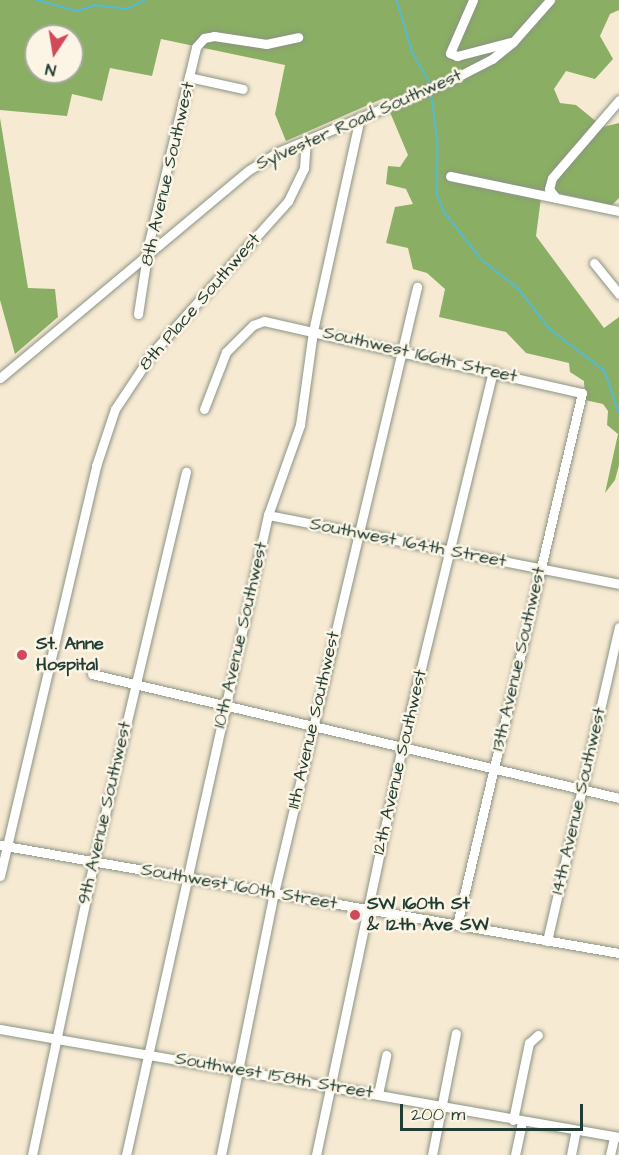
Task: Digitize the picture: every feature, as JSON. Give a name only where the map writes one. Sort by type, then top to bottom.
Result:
[{"type":"street","points":[[473,0],[450,53],[457,56],[513,42]]},
{"type":"street","name":"Sylvester Road Southwest","points":[[0,378],[249,170],[306,141],[455,78],[513,42],[550,0]]},
{"type":"street","name":"8th Avenue Southwest","points":[[138,314],[148,254],[196,47],[204,38],[214,36],[266,44],[298,37]]},
{"type":"street","points":[[189,77],[243,89]]},
{"type":"street","points":[[556,198],[549,189],[552,178],[619,100]]},
{"type":"street","name":"10th Avenue Southwest","points":[[126,1155],[224,704],[268,515],[300,425],[313,331],[360,117]]},
{"type":"street","name":"8th Place Southwest","points":[[3,846],[96,466],[115,410],[132,380],[182,318],[288,201],[304,168],[306,141]]},
{"type":"street","points":[[450,176],[619,211]]},
{"type":"street","points":[[594,263],[617,287]]},
{"type":"street","name":"11th Avenue Southwest","points":[[221,1155],[274,893],[417,287]]},
{"type":"street","name":"Southwest 166th Street","points":[[204,409],[221,358],[259,322],[313,331],[582,393]]},
{"type":"street","name":"12th Avenue Southwest","points":[[316,1155],[366,909],[402,747],[493,371]]},
{"type":"street","name":"13th Avenue Southwest","points":[[457,925],[582,393]]},
{"type":"street","name":"9th Avenue Southwest","points":[[32,1155],[134,683],[167,564],[186,472]]},
{"type":"street","name":"Southwest 164th Street","points":[[268,515],[358,535],[619,584]]},
{"type":"street","name":"14th Avenue Southwest","points":[[547,941],[619,627]]},
{"type":"street","points":[[92,674],[619,798]]},
{"type":"street","points":[[0,876],[3,846]]},
{"type":"street","name":"Southwest 160th Street","points":[[3,846],[619,953]]},
{"type":"street","name":"Southwest 158th Street","points":[[0,1029],[617,1137]]},
{"type":"street","points":[[432,1155],[456,1033]]},
{"type":"street","points":[[515,1155],[529,1043],[538,1035]]},
{"type":"street","points":[[378,1094],[386,1055]]},
{"type":"street","points":[[571,1155],[576,1130]]},
{"type":"street","points":[[610,1155],[617,1137]]},
{"type":"green space","points":[[0,0],[619,0],[619,10],[610,14],[600,36],[613,59],[595,79],[566,71],[554,89],[560,103],[576,105],[603,127],[619,123],[619,198],[612,205],[542,190],[536,236],[604,328],[619,317],[619,465],[615,480],[605,493],[618,434],[607,425],[608,411],[603,404],[585,400],[584,381],[570,372],[569,363],[526,353],[506,332],[439,317],[445,289],[427,273],[413,269],[408,248],[386,243],[395,207],[413,204],[406,189],[386,184],[388,166],[400,167],[408,155],[384,98],[286,141],[275,114],[285,65],[161,39],[152,76],[110,68],[102,101],[72,94],[67,116],[0,110]]},
{"type":"green space","points":[[0,118],[28,288],[55,289],[58,317],[15,354],[0,300]]},
{"type":"waterway","points":[[37,0],[77,11],[95,5],[126,9],[145,0]]},
{"type":"waterway","points":[[397,0],[413,53],[430,84]]},
{"type":"waterway","points":[[431,91],[438,144],[437,195],[445,213],[482,260],[518,288],[550,329],[605,371],[619,413]]},
{"type":"place","name":"St. Anne Hospital","points":[[22,655]]},
{"type":"place","name":"SW 160th St & 12th Ave SW","points":[[355,915]]}]
